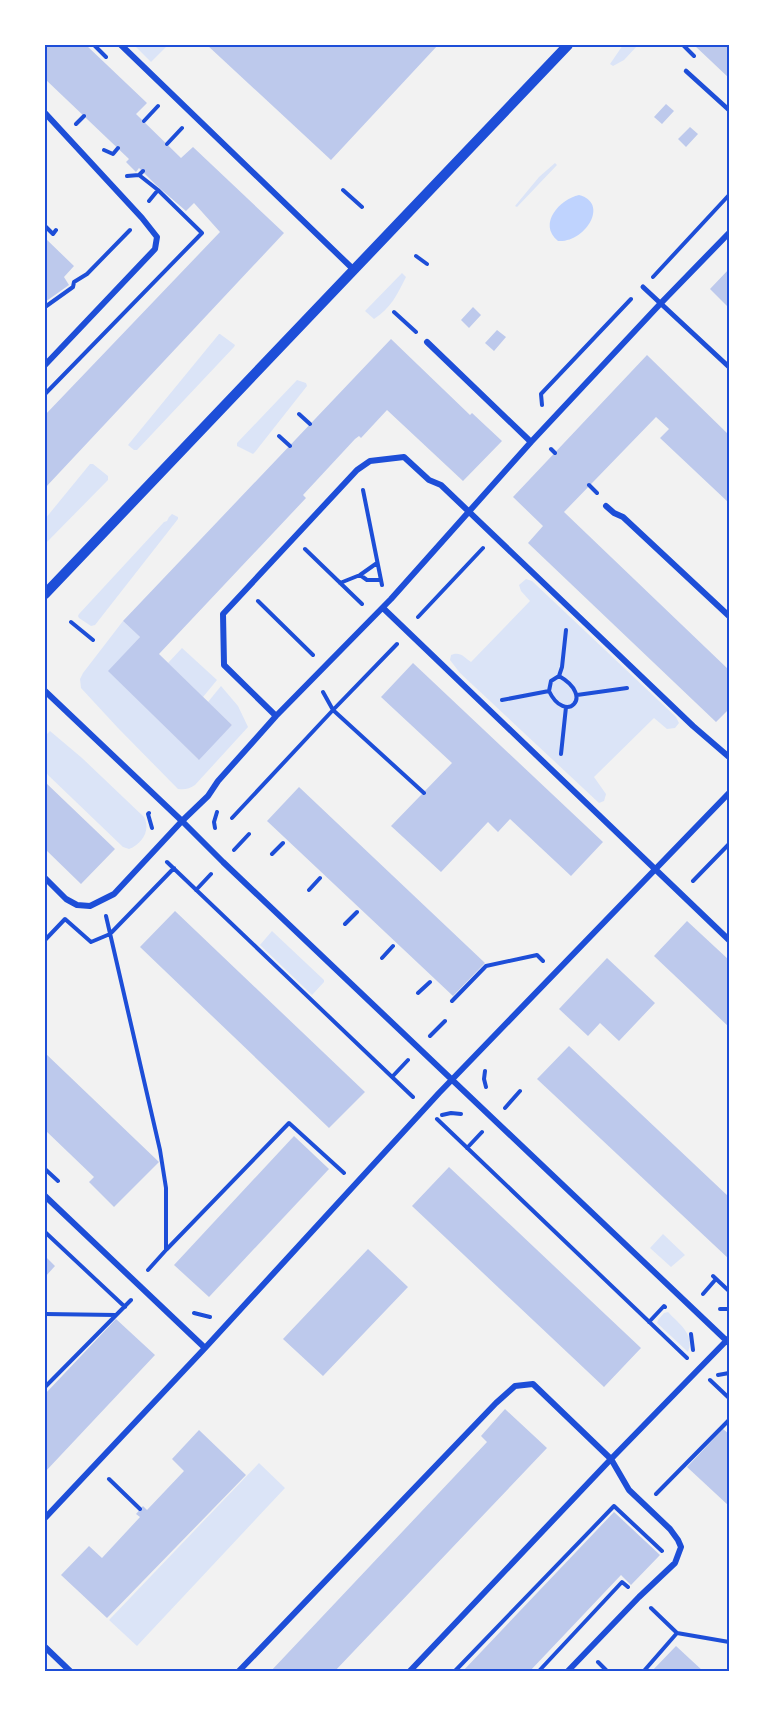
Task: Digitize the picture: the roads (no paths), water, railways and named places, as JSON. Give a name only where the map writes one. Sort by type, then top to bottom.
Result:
[{"type":"street","points":[[121,45],[353,269]]},
{"type":"street","points":[[45,594],[568,45]]},
{"type":"street","points":[[45,113],[157,237],[155,249],[45,365]]},
{"type":"street","points":[[45,878],[66,899],[77,905],[90,906],[114,894],[182,820],[208,796],[218,781],[276,717],[383,608],[531,442],[729,233]]},
{"type":"street","points":[[643,287],[729,367]]},
{"type":"street","points":[[427,342],[531,442]]},
{"type":"street","points":[[276,717],[224,664],[223,614],[357,470],[370,461],[404,457],[429,480],[441,485],[729,757]]},
{"type":"street","points":[[606,506],[623,517],[729,616]]},
{"type":"street","points":[[383,608],[729,940]]},
{"type":"street","points":[[45,691],[182,820],[222,862],[728,1340],[611,1459],[409,1672]]},
{"type":"street","points":[[45,1518],[206,1348],[439,1093],[729,793]]},
{"type":"street","points":[[45,1196],[206,1348]]},
{"type":"street","points":[[238,1672],[496,1402],[515,1386],[533,1384],[611,1459],[629,1490],[670,1529],[681,1547],[675,1563],[567,1672]]},
{"type":"street","points":[[45,1647],[71,1672]]},
{"type":"lane","points":[[686,70],[729,110]]},
{"type":"water","points":[[579,195],[588,199],[593,206],[590,222],[577,236],[558,241],[552,234],[550,220],[558,207]]}]
